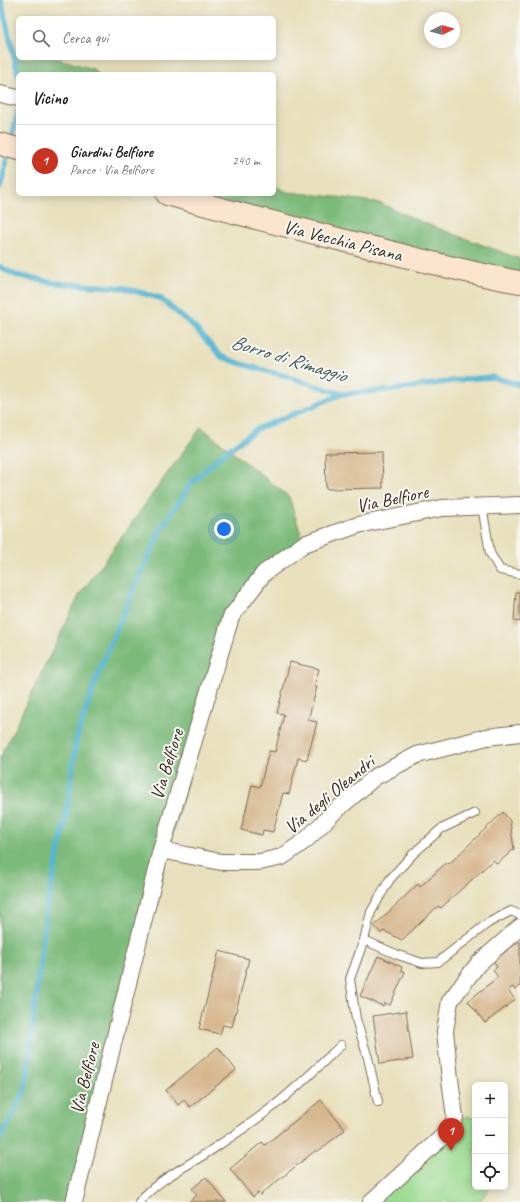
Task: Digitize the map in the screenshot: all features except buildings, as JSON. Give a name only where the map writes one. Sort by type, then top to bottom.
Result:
[{"type":"main road","points":[[0,144],[16,149]]},
{"type":"main road","name":"Via Vecchia Pisana","points":[[173,196],[396,254],[495,278],[520,282]]},
{"type":"street","points":[[0,94],[16,98]]},
{"type":"street","name":"Via Belfiore","points":[[74,1202],[161,850],[231,617],[264,573],[304,544],[358,525],[442,508],[482,506],[517,509]]},
{"type":"street","name":"Via degli Oleandri","points":[[161,850],[221,862],[260,862],[282,857],[306,840],[333,813],[375,777],[410,758],[487,737],[520,733]]},
{"type":"street","points":[[371,1202],[440,1139],[452,1126],[455,1117],[445,1031],[450,1001],[478,964],[520,927]]},
{"type":"lane","points":[[482,506],[490,553],[493,559],[500,570],[520,574]]},
{"type":"lane","points":[[378,1102],[368,1058],[356,1019],[350,979],[364,940],[371,912],[390,879],[413,854],[441,828],[475,813]]},
{"type":"lane","points":[[364,940],[398,955],[422,963],[438,962],[488,923],[511,911],[520,915]]},
{"type":"lane","points":[[139,1202],[144,1195],[168,1176],[209,1152],[266,1112],[305,1080],[341,1045]]},
{"type":"green space","points":[[16,55],[16,60],[62,60],[93,69],[97,72],[17,72],[13,56]]},
{"type":"green space","points":[[276,187],[287,192],[380,203],[424,223],[520,259],[520,280],[175,196],[276,196]]},
{"type":"green space","points":[[201,427],[289,497],[304,544],[231,617],[74,1202],[0,1202],[0,758],[79,596]]},
{"type":"green space","points":[[466,1116],[472,1118],[472,1190],[488,1190],[479,1202],[371,1202],[452,1126]]},
{"type":"waterway","points":[[1,0],[18,72]]},
{"type":"waterway","points":[[11,142],[16,120]]},
{"type":"waterway","points":[[0,187],[9,150]]},
{"type":"waterway","name":"Borro di Rimaggio","points":[[0,267],[15,275],[54,283],[124,288],[160,298],[193,326],[222,357],[342,394],[392,390],[466,379],[492,377],[520,385]]},
{"type":"waterway","points":[[0,1138],[25,1090],[46,911],[65,823],[77,736],[99,672],[131,595],[162,527],[190,484],[225,452],[257,429],[342,394]]},
{"type":"place","name":"Giardini Belfiore","points":[[451,1151]]}]
